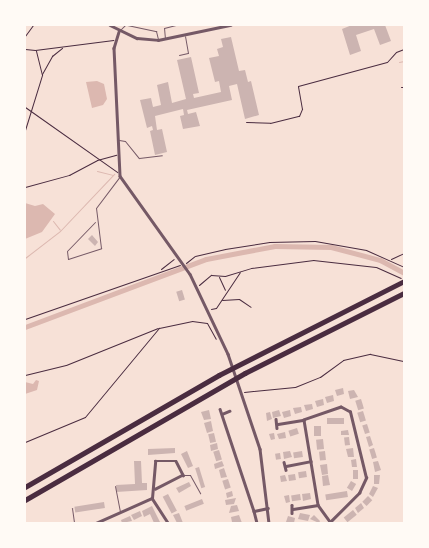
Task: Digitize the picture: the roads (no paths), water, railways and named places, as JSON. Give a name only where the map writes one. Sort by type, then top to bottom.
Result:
[{"type":"highway","points":[[25,487],[220,375],[404,281]]},
{"type":"highway","points":[[25,500],[245,374],[404,293]]},
{"type":"street","points":[[110,25],[118,32],[158,40],[185,36],[230,25]]},
{"type":"street","points":[[118,32],[114,48],[120,175],[190,274],[222,340],[243,392],[260,449],[269,523]]},
{"type":"street","points":[[278,424],[304,420],[337,408],[348,410],[366,472],[362,488],[331,522],[318,505],[304,420]]},
{"type":"street","points":[[220,409],[257,523]]},
{"type":"street","points":[[222,414],[229,411]]},
{"type":"street","points":[[276,419],[277,428]]},
{"type":"street","points":[[96,523],[152,498],[155,489],[156,460],[173,459],[183,475],[155,489]]},
{"type":"street","points":[[284,462],[286,470]]},
{"type":"street","points":[[286,466],[311,462]]},
{"type":"street","points":[[152,498],[157,502],[168,523]]},
{"type":"street","points":[[292,513],[292,507],[318,505]]},
{"type":"street","points":[[254,512],[268,508]]},
{"type":"lane","points":[[118,32],[126,25],[156,31],[158,40]]},
{"type":"lane","points":[[165,39],[164,26],[176,25]]},
{"type":"lane","points":[[179,55],[188,53],[185,36]]},
{"type":"lane","points":[[118,140],[125,141],[139,158],[162,155]]},
{"type":"lane","points":[[96,222],[67,251],[68,259],[100,250],[102,233],[96,222],[96,208],[120,175]]},
{"type":"lane","points":[[183,475],[190,475],[200,493]]},
{"type":"lane","points":[[115,486],[120,512]]},
{"type":"lane","points":[[72,508],[74,523]]},
{"type":"waterway","points":[[399,62],[404,61]]},
{"type":"waterway","points":[[97,171],[113,175]]},
{"type":"waterway","points":[[25,258],[60,231],[114,174]]},
{"type":"waterway","points":[[53,221],[60,230]]},
{"type":"waterway","points":[[25,327],[206,259],[275,246],[331,247],[380,260],[404,273]]}]
